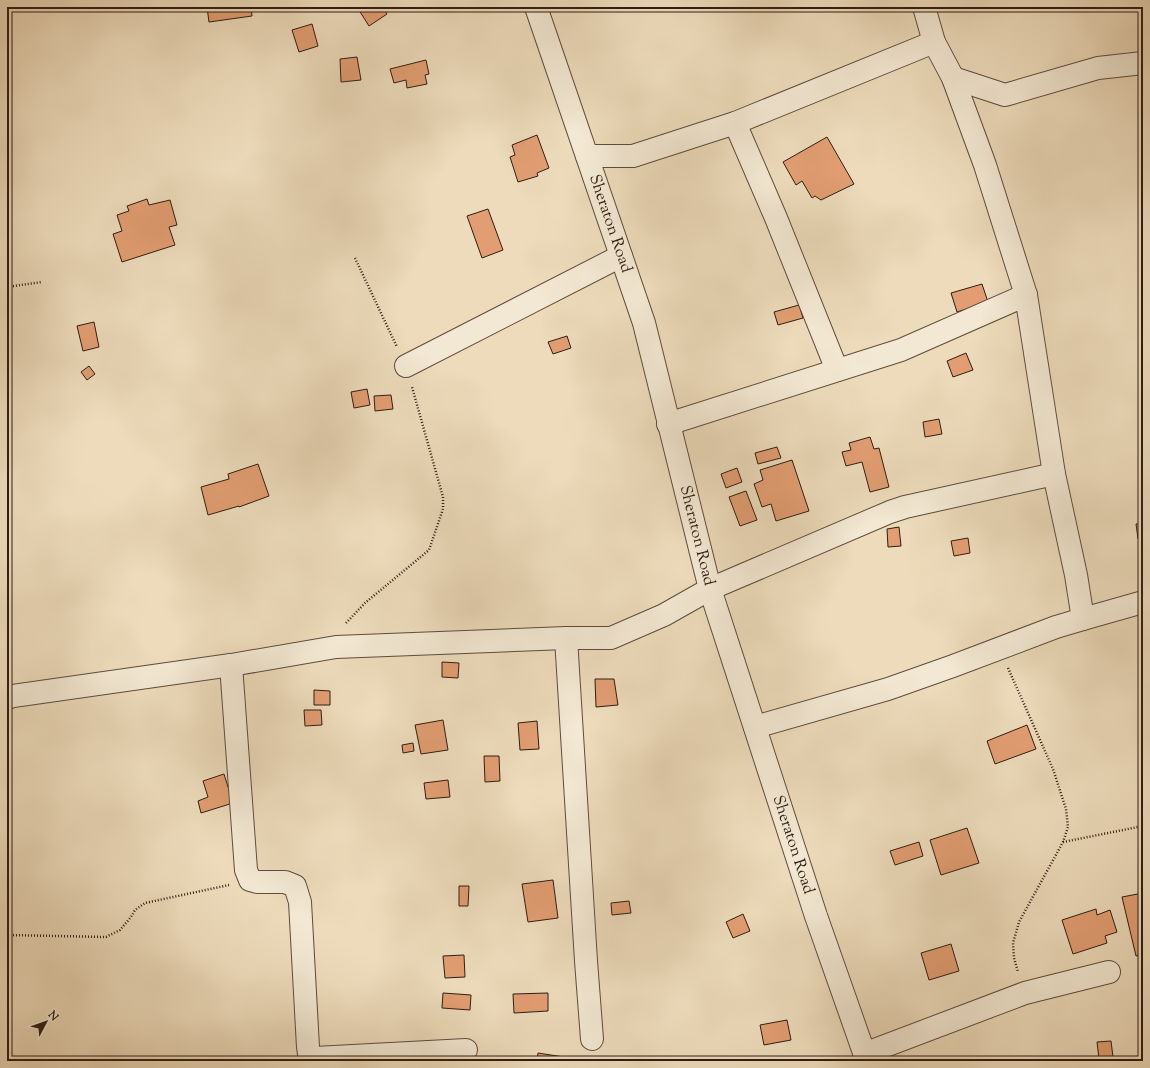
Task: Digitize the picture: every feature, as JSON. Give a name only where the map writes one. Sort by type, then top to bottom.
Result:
[{"type":"street","name":"Sheraton Road","points":[[536,7],[644,323],[710,589],[816,916],[865,1057]]},
{"type":"street","points":[[924,7],[934,42],[953,78],[985,165],[1026,295],[1054,474],[1076,575],[1083,619]]},
{"type":"street","points":[[587,156],[633,156],[735,123],[934,42]]},
{"type":"street","points":[[953,78],[1005,95],[1098,68],[1143,63]]},
{"type":"street","points":[[735,123],[776,218],[837,370]]},
{"type":"street","points":[[406,366],[621,256]]},
{"type":"street","points":[[668,424],[901,350],[1026,295]]},
{"type":"street","points":[[7,698],[231,665],[336,647],[566,638],[611,638],[664,615],[710,589],[905,506],[1054,474]]},
{"type":"street","points":[[755,727],[888,689],[1056,627],[1143,602]]},
{"type":"street","points":[[566,638],[592,1039]]},
{"type":"street","points":[[231,665],[246,870],[250,880],[257,882],[285,882],[295,886],[300,902],[309,1054],[315,1058],[466,1050]]},
{"type":"street","points":[[865,1057],[1025,993],[1109,972]]},
{"type":"path","points":[[336,647],[342,627],[365,603],[429,550],[443,509],[443,497],[406,366],[355,258]]},
{"type":"path","points":[[7,287],[42,282]]},
{"type":"path","points":[[999,649],[1053,769],[1066,810],[1068,827],[1063,842],[1019,922],[1013,942],[1014,958],[1025,993]]},
{"type":"path","points":[[1063,842],[1143,826]]},
{"type":"path","points":[[7,935],[106,937],[120,930],[135,910],[145,903],[250,880]]},
{"type":"building","points":[[207,7],[251,7],[252,16],[209,22]]},
{"type":"building","points":[[357,7],[382,7],[387,14],[369,26]]},
{"type":"building","points":[[312,24],[318,46],[299,52],[292,30]]},
{"type":"building","points":[[357,57],[361,80],[341,82],[340,59]]},
{"type":"building","points":[[426,60],[429,74],[425,75],[427,84],[407,88],[406,80],[394,83],[390,69]]},
{"type":"building","points":[[537,135],[549,168],[537,173],[538,176],[518,182],[510,157],[515,155],[512,145]]},
{"type":"building","points":[[827,137],[854,184],[821,200],[815,196],[812,198],[802,181],[796,185],[783,162]]},
{"type":"building","points":[[147,199],[149,205],[170,200],[177,225],[169,227],[175,245],[122,262],[113,234],[122,231],[117,215],[129,211],[127,206]]},
{"type":"building","points":[[488,209],[503,250],[482,258],[467,216]]},
{"type":"building","points":[[982,284],[988,302],[957,312],[951,293]]},
{"type":"building","points":[[799,305],[803,318],[778,325],[774,312]]},
{"type":"building","points":[[94,322],[99,347],[83,351],[77,326]]},
{"type":"building","points":[[567,336],[571,348],[553,354],[548,342]]},
{"type":"building","points":[[966,353],[973,370],[953,377],[947,361]]},
{"type":"building","points":[[89,366],[95,374],[87,380],[81,372]]},
{"type":"building","points":[[367,389],[370,405],[354,408],[351,392]]},
{"type":"building","points":[[391,395],[393,409],[375,411],[374,396]]},
{"type":"building","points":[[939,419],[942,434],[925,437],[923,422]]},
{"type":"building","points":[[870,437],[874,449],[879,448],[889,487],[870,492],[862,462],[846,466],[842,452],[851,450],[849,443]]},
{"type":"building","points":[[777,447],[781,458],[758,464],[755,453]]},
{"type":"building","points":[[792,460],[809,511],[776,521],[771,504],[762,507],[754,484],[763,480],[760,470]]},
{"type":"building","points":[[258,464],[269,496],[239,507],[208,515],[201,487],[229,479],[228,474]]},
{"type":"building","points":[[737,468],[742,482],[726,488],[721,474]]},
{"type":"building","points":[[746,491],[757,520],[740,526],[729,497]]},
{"type":"building","points":[[1143,523],[1143,539],[1138,539],[1136,524]]},
{"type":"building","points":[[899,527],[901,546],[888,547],[887,529]]},
{"type":"building","points":[[968,538],[970,553],[954,556],[951,541]]},
{"type":"building","points":[[442,662],[459,663],[458,678],[442,677]]},
{"type":"building","points":[[595,679],[614,679],[618,705],[596,707]]},
{"type":"building","points":[[314,690],[330,691],[330,705],[314,705]]},
{"type":"building","points":[[304,710],[321,710],[322,725],[305,726]]},
{"type":"building","points":[[443,720],[448,750],[421,754],[415,725]]},
{"type":"building","points":[[537,721],[539,749],[520,750],[518,723]]},
{"type":"building","points":[[1027,725],[1036,749],[995,764],[987,741]]},
{"type":"building","points":[[413,743],[414,751],[403,753],[402,745]]},
{"type":"building","points":[[484,756],[499,756],[500,781],[485,782]]},
{"type":"building","points":[[224,774],[233,803],[201,813],[198,801],[208,797],[203,781]]},
{"type":"building","points":[[448,780],[450,797],[426,799],[424,783]]},
{"type":"building","points":[[967,828],[979,863],[941,875],[930,840]]},
{"type":"building","points":[[919,842],[923,856],[895,865],[890,851]]},
{"type":"building","points":[[553,880],[558,918],[528,922],[522,884]]},
{"type":"building","points":[[459,886],[469,886],[468,906],[459,906]]},
{"type":"building","points":[[1143,893],[1143,955],[1136,956],[1122,897]]},
{"type":"building","points":[[629,901],[631,913],[612,915],[611,903]]},
{"type":"building","points":[[1096,909],[1097,915],[1110,910],[1117,932],[1105,936],[1107,943],[1073,954],[1062,920]]},
{"type":"building","points":[[743,914],[750,931],[733,938],[726,922]]},
{"type":"building","points":[[951,944],[959,971],[929,980],[921,953]]},
{"type":"building","points":[[464,955],[465,977],[445,978],[443,956]]},
{"type":"building","points":[[443,993],[471,995],[470,1010],[442,1008]]},
{"type":"building","points":[[548,993],[548,1011],[514,1013],[513,994]]},
{"type":"building","points":[[787,1020],[791,1040],[764,1045],[760,1025]]},
{"type":"building","points":[[1111,1041],[1113,1057],[1099,1059],[1097,1042]]},
{"type":"building","points":[[538,1053],[583,1060],[537,1061]]}]
